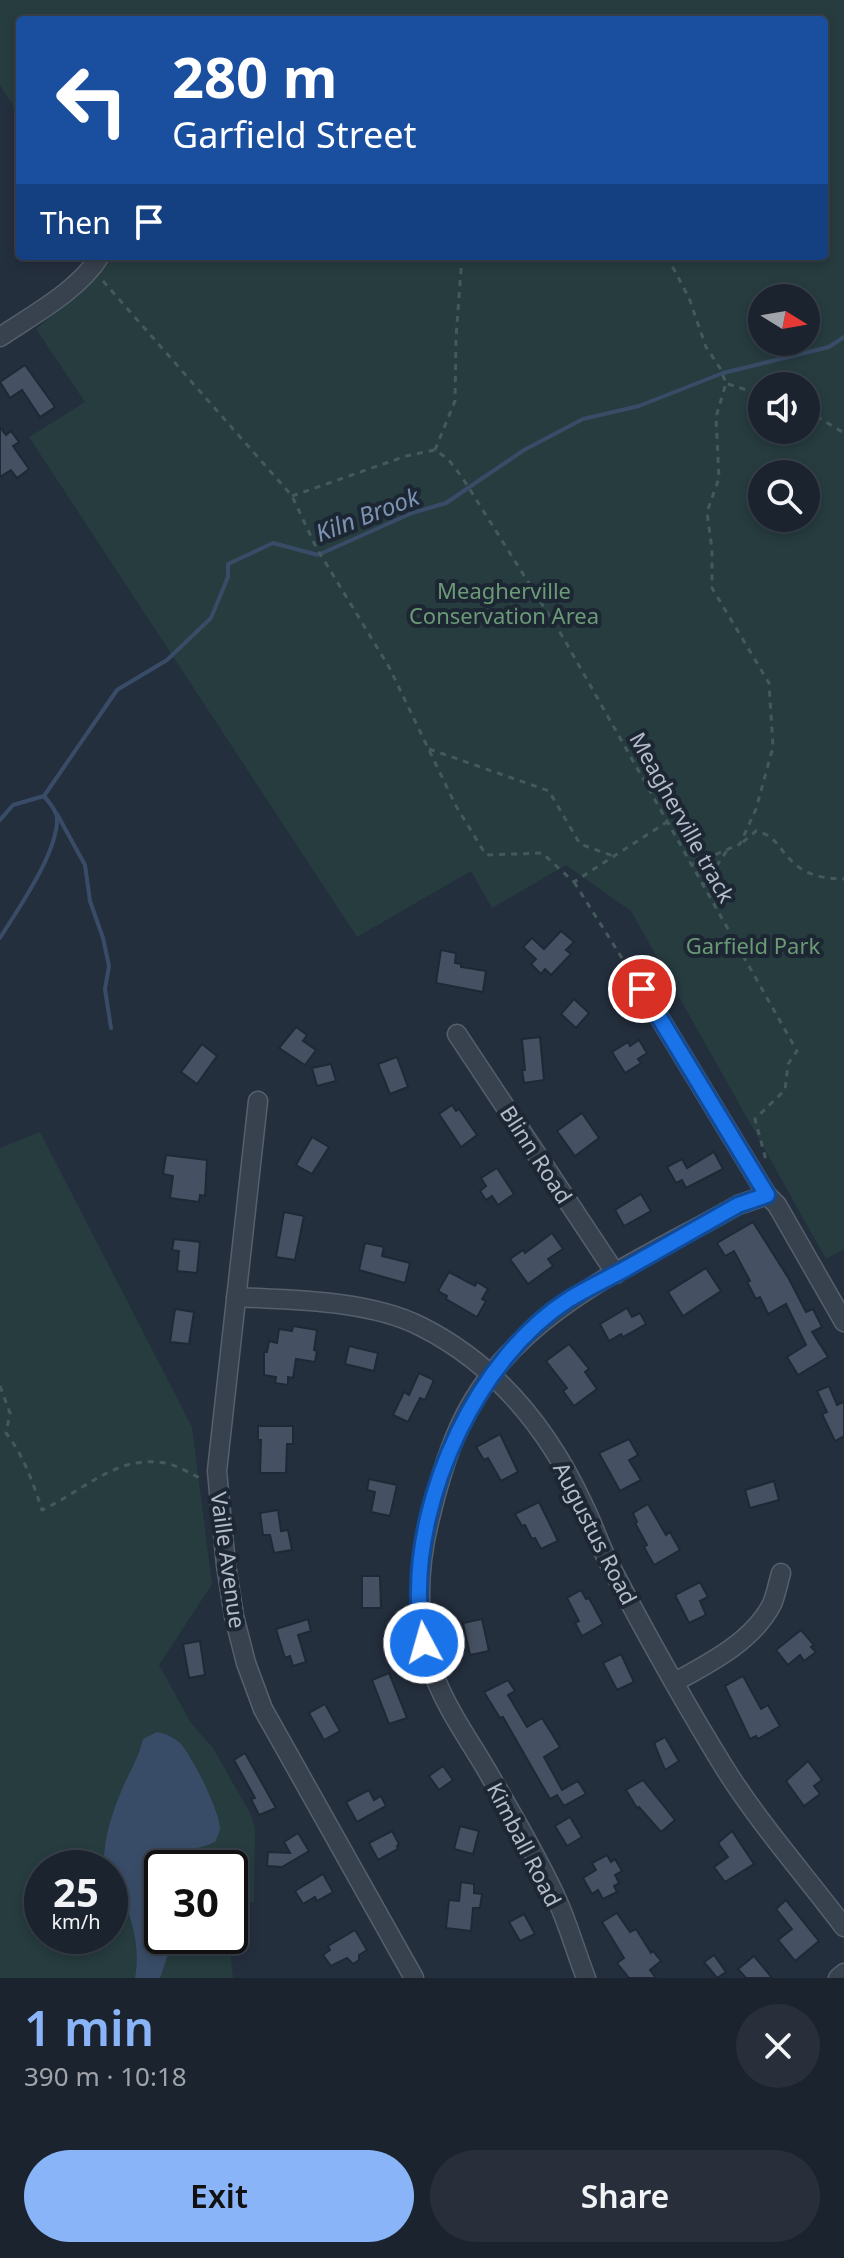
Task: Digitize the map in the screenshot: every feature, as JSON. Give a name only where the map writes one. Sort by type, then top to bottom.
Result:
[{"type":"street","points":[[0,337],[42,309],[96,262]]},
{"type":"street","points":[[642,989],[767,1195],[777,1205],[844,1322]]},
{"type":"street","name":"Blinn Road","points":[[457,1034],[616,1274]]},
{"type":"street","name":"Vaille Avenue","points":[[258,1101],[222,1416],[218,1483],[234,1616],[246,1663],[263,1709],[414,1978]]},
{"type":"street","name":"Kimball Road","points":[[586,1978],[555,1894],[492,1779],[452,1715],[424,1643],[419,1600],[422,1559],[438,1484],[470,1407],[523,1337],[567,1301],[738,1205],[767,1195]]},
{"type":"street","name":"Augustus Road","points":[[236,1297],[329,1304],[394,1315],[421,1326],[480,1364],[525,1409],[564,1467],[585,1506],[608,1562],[725,1769],[844,1927]]},
{"type":"street","points":[[675,1682],[721,1656],[753,1628],[772,1604],[781,1573]]},
{"type":"street","points":[[838,1978],[844,1973]]},
{"type":"path","points":[[292,496],[406,456],[435,450],[455,401],[462,260]]},
{"type":"path","points":[[669,260],[689,298],[706,347],[725,381],[716,417],[719,478],[707,512],[712,550],[712,588],[769,683],[773,747],[756,809],[740,844]]},
{"type":"path","points":[[96,262],[292,496],[316,547],[389,667],[456,806],[486,855],[542,853],[574,882],[642,989]]},
{"type":"path","points":[[725,381],[748,390]]},
{"type":"path","points":[[820,418],[844,433]]},
{"type":"path","name":"Meagherville track","points":[[435,450],[448,459],[462,477],[564,639],[797,1051],[788,1064],[785,1090],[755,1119],[767,1163]]},
{"type":"path","points":[[429,749],[549,791],[580,844],[613,856]]},
{"type":"path","points":[[574,882],[667,822]]},
{"type":"path","points":[[691,865],[740,844],[756,831],[769,834],[796,865],[824,879],[844,879]]},
{"type":"path","points":[[703,886],[728,849]]},
{"type":"path","points":[[0,1386],[10,1413],[6,1433],[17,1448],[42,1510],[109,1470],[140,1462],[166,1463],[206,1481],[218,1483]]},
{"type":"green space","name":"Meagherville Conservation Area","points":[[0,0],[844,0],[844,1249],[826,1259],[631,911],[566,865],[492,908],[471,871],[357,937],[29,437],[85,402],[36,329],[84,289],[108,260],[828,260],[828,16],[16,16],[16,111],[0,85]]},
{"type":"green space","points":[[40,1132],[192,1427],[212,1584],[159,1665],[191,1723],[213,1748],[251,1815],[255,1828],[254,1902],[248,1902],[248,1850],[144,1850],[144,1954],[231,1954],[233,1978],[0,1978],[0,1148]]},
{"type":"water","points":[[157,1732],[180,1743],[211,1798],[220,1830],[215,1842],[202,1847],[144,1850],[144,1954],[168,1954],[160,1978],[135,1978],[137,1954],[128,1911],[128,1850],[105,1850],[115,1807],[143,1739]]},
{"type":"building","points":[[25,365],[55,407],[40,417],[22,390],[10,398],[0,382]]},
{"type":"building","points":[[0,427],[6,435],[11,431],[19,442],[13,446],[29,469],[17,478],[11,470],[0,477]]},
{"type":"building","points":[[561,931],[574,942],[566,950],[571,954],[551,975],[545,969],[541,974],[531,964],[536,959],[523,947],[532,938],[544,949]]},
{"type":"building","points":[[441,950],[456,953],[455,963],[461,964],[461,967],[486,971],[483,992],[436,983]]},
{"type":"building","points":[[574,999],[589,1013],[576,1028],[561,1014]]},
{"type":"building","points":[[296,1027],[307,1035],[303,1041],[316,1050],[305,1065],[279,1048]]},
{"type":"building","points":[[540,1037],[544,1080],[524,1083],[522,1039]]},
{"type":"building","points":[[639,1040],[647,1053],[638,1059],[641,1063],[625,1073],[612,1052],[628,1042],[630,1046]]},
{"type":"building","points":[[202,1044],[217,1056],[197,1084],[181,1072]]},
{"type":"building","points":[[397,1057],[408,1087],[390,1094],[378,1064]]},
{"type":"building","points":[[331,1064],[336,1081],[317,1086],[312,1068]]},
{"type":"building","points":[[452,1105],[456,1111],[459,1109],[477,1135],[461,1147],[439,1114]]},
{"type":"building","points":[[582,1113],[599,1138],[575,1156],[557,1131]]},
{"type":"building","points":[[312,1137],[329,1147],[312,1174],[296,1165]]},
{"type":"building","points":[[714,1152],[723,1169],[686,1188],[682,1180],[676,1183],[667,1167],[682,1159],[687,1168]]},
{"type":"building","points":[[166,1155],[207,1160],[205,1196],[200,1195],[199,1202],[170,1198],[173,1176],[163,1174]]},
{"type":"building","points":[[497,1168],[514,1194],[498,1205],[492,1196],[486,1200],[480,1191],[486,1186],[481,1178]]},
{"type":"building","points":[[641,1194],[651,1211],[624,1226],[615,1210]]},
{"type":"building","points":[[284,1212],[304,1216],[295,1260],[276,1257]]},
{"type":"building","points":[[753,1222],[806,1312],[813,1309],[822,1327],[812,1332],[828,1357],[798,1375],[787,1357],[806,1345],[786,1304],[768,1314],[760,1297],[756,1299],[734,1251],[725,1256],[717,1243]]},
{"type":"building","points":[[552,1233],[563,1249],[548,1259],[553,1266],[528,1284],[510,1259],[523,1250],[525,1253]]},
{"type":"building","points":[[174,1239],[200,1242],[197,1273],[177,1271],[179,1251],[172,1250]]},
{"type":"building","points":[[365,1243],[384,1247],[382,1256],[410,1263],[405,1283],[359,1270]]},
{"type":"building","points":[[706,1268],[721,1291],[683,1316],[668,1292]]},
{"type":"building","points":[[449,1272],[475,1286],[477,1282],[488,1289],[482,1299],[486,1301],[477,1317],[438,1291]]},
{"type":"building","points":[[627,1308],[632,1317],[640,1313],[646,1324],[609,1341],[600,1324]]},
{"type":"building","points":[[175,1309],[194,1312],[189,1344],[170,1342]]},
{"type":"building","points":[[293,1326],[317,1330],[315,1362],[296,1359],[293,1378],[288,1377],[288,1385],[275,1383],[276,1377],[264,1375],[264,1352],[267,1352],[269,1341],[277,1343],[279,1329],[292,1331]]},
{"type":"building","points":[[569,1344],[589,1369],[585,1372],[597,1389],[574,1406],[563,1391],[567,1388],[546,1361]]},
{"type":"building","points":[[349,1346],[378,1353],[374,1371],[345,1364]]},
{"type":"building","points":[[419,1373],[434,1380],[425,1400],[420,1398],[408,1422],[393,1415],[404,1392],[409,1395]]},
{"type":"building","points":[[829,1386],[837,1405],[844,1402],[844,1436],[835,1441],[822,1414],[827,1412],[817,1391]]},
{"type":"building","points":[[258,1426],[293,1426],[293,1444],[287,1444],[286,1473],[260,1473],[261,1440],[258,1440]]},
{"type":"building","points":[[500,1434],[518,1472],[501,1481],[488,1458],[484,1460],[476,1447]]},
{"type":"building","points":[[629,1439],[638,1455],[629,1460],[641,1480],[620,1491],[599,1453]]},
{"type":"building","points":[[369,1479],[397,1485],[390,1516],[371,1512],[375,1492],[367,1490]]},
{"type":"building","points":[[774,1481],[779,1500],[750,1508],[745,1490]]},
{"type":"building","points":[[539,1502],[558,1541],[541,1549],[515,1514]]},
{"type":"building","points":[[648,1504],[666,1535],[670,1532],[680,1550],[654,1565],[644,1547],[647,1545],[633,1513]]},
{"type":"building","points":[[278,1510],[281,1531],[288,1530],[292,1550],[274,1553],[270,1535],[263,1535],[260,1513]]},
{"type":"building","points":[[362,1576],[380,1576],[381,1608],[362,1608]]},
{"type":"building","points":[[700,1582],[708,1597],[700,1601],[706,1615],[689,1623],[675,1595]]},
{"type":"building","points":[[581,1590],[603,1624],[582,1636],[575,1623],[579,1621],[567,1598]]},
{"type":"building","points":[[308,1619],[311,1631],[298,1635],[306,1662],[293,1666],[290,1656],[285,1658],[276,1629]]},
{"type":"building","points":[[482,1619],[489,1651],[470,1655],[463,1623]]},
{"type":"building","points":[[801,1630],[816,1652],[804,1661],[800,1655],[788,1665],[776,1650]]},
{"type":"building","points":[[200,1641],[205,1675],[189,1678],[183,1644]]},
{"type":"building","points":[[621,1654],[634,1682],[617,1690],[603,1663]]},
{"type":"building","points":[[389,1673],[407,1718],[389,1724],[372,1680]]},
{"type":"building","points":[[743,1676],[761,1709],[768,1705],[780,1726],[758,1739],[756,1736],[750,1739],[725,1686]]},
{"type":"building","points":[[508,1680],[515,1691],[508,1695],[527,1727],[542,1718],[560,1747],[544,1757],[562,1790],[578,1781],[586,1794],[564,1806],[557,1795],[550,1799],[503,1717],[500,1718],[484,1692]]},
{"type":"building","points":[[325,1704],[340,1731],[324,1740],[309,1713]]},
{"type":"building","points":[[665,1737],[679,1761],[665,1770],[654,1743]]},
{"type":"building","points":[[245,1753],[276,1808],[259,1815],[251,1799],[255,1798],[234,1760]]},
{"type":"building","points":[[808,1761],[822,1780],[814,1786],[820,1794],[804,1806],[786,1781]]},
{"type":"building","points":[[443,1766],[453,1780],[439,1790],[429,1776]]},
{"type":"building","points":[[643,1780],[675,1820],[661,1832],[637,1808],[626,1790]]},
{"type":"building","points":[[369,1790],[374,1800],[381,1796],[386,1806],[357,1822],[346,1802]]},
{"type":"building","points":[[570,1817],[582,1837],[567,1846],[555,1826]]},
{"type":"building","points":[[460,1826],[479,1831],[473,1854],[454,1849]]},
{"type":"building","points":[[392,1831],[399,1844],[398,1849],[378,1860],[369,1843]]},
{"type":"building","points":[[732,1831],[754,1864],[725,1882],[714,1867],[728,1857],[718,1843]]},
{"type":"building","points":[[298,1833],[309,1851],[282,1867],[267,1866],[268,1852],[290,1853],[284,1842]]},
{"type":"building","points":[[607,1855],[611,1862],[615,1859],[622,1871],[615,1875],[619,1883],[614,1886],[617,1892],[603,1899],[598,1890],[592,1894],[583,1878],[596,1870],[592,1863]]},
{"type":"building","points":[[323,1874],[333,1892],[317,1901],[315,1897],[303,1904],[295,1891]]},
{"type":"building","points":[[461,1882],[474,1884],[474,1893],[482,1894],[480,1908],[473,1908],[471,1931],[446,1928],[449,1900],[459,1901]]},
{"type":"building","points":[[786,1900],[819,1941],[795,1961],[778,1940],[792,1929],[776,1909]]},
{"type":"building","points":[[617,1913],[630,1932],[636,1929],[651,1953],[653,1951],[661,1961],[650,1970],[656,1978],[629,1978],[617,1963],[624,1958],[602,1922]]},
{"type":"building","points":[[524,1914],[535,1934],[520,1941],[509,1922]]},
{"type":"building","points":[[355,1930],[367,1950],[353,1964],[347,1958],[331,1966],[323,1955],[330,1950],[328,1946]]},
{"type":"building","points":[[714,1955],[726,1972],[717,1978],[704,1962]]},
{"type":"building","points":[[754,1956],[772,1978],[746,1978],[738,1969]]},
{"type":"waterway","name":"Kiln Brook","points":[[0,820],[13,805],[44,796],[117,690],[167,660],[211,618],[228,577],[228,564],[273,543],[318,555],[412,513],[446,503],[524,450],[583,419],[639,406],[723,373],[829,347],[844,337]]},
{"type":"waterway","points":[[0,938],[45,863],[56,831],[57,817],[44,796]]},
{"type":"waterway","points":[[57,814],[85,865],[90,901],[109,966],[105,989],[111,1028]]},
{"type":"route","points":[[424,1643],[419,1600],[422,1559],[438,1484],[464,1417],[503,1361],[523,1337],[567,1301],[738,1205],[767,1195],[642,989]]},
{"type":"park label","name":"Garfield Park","points":[[753,945]]}]
